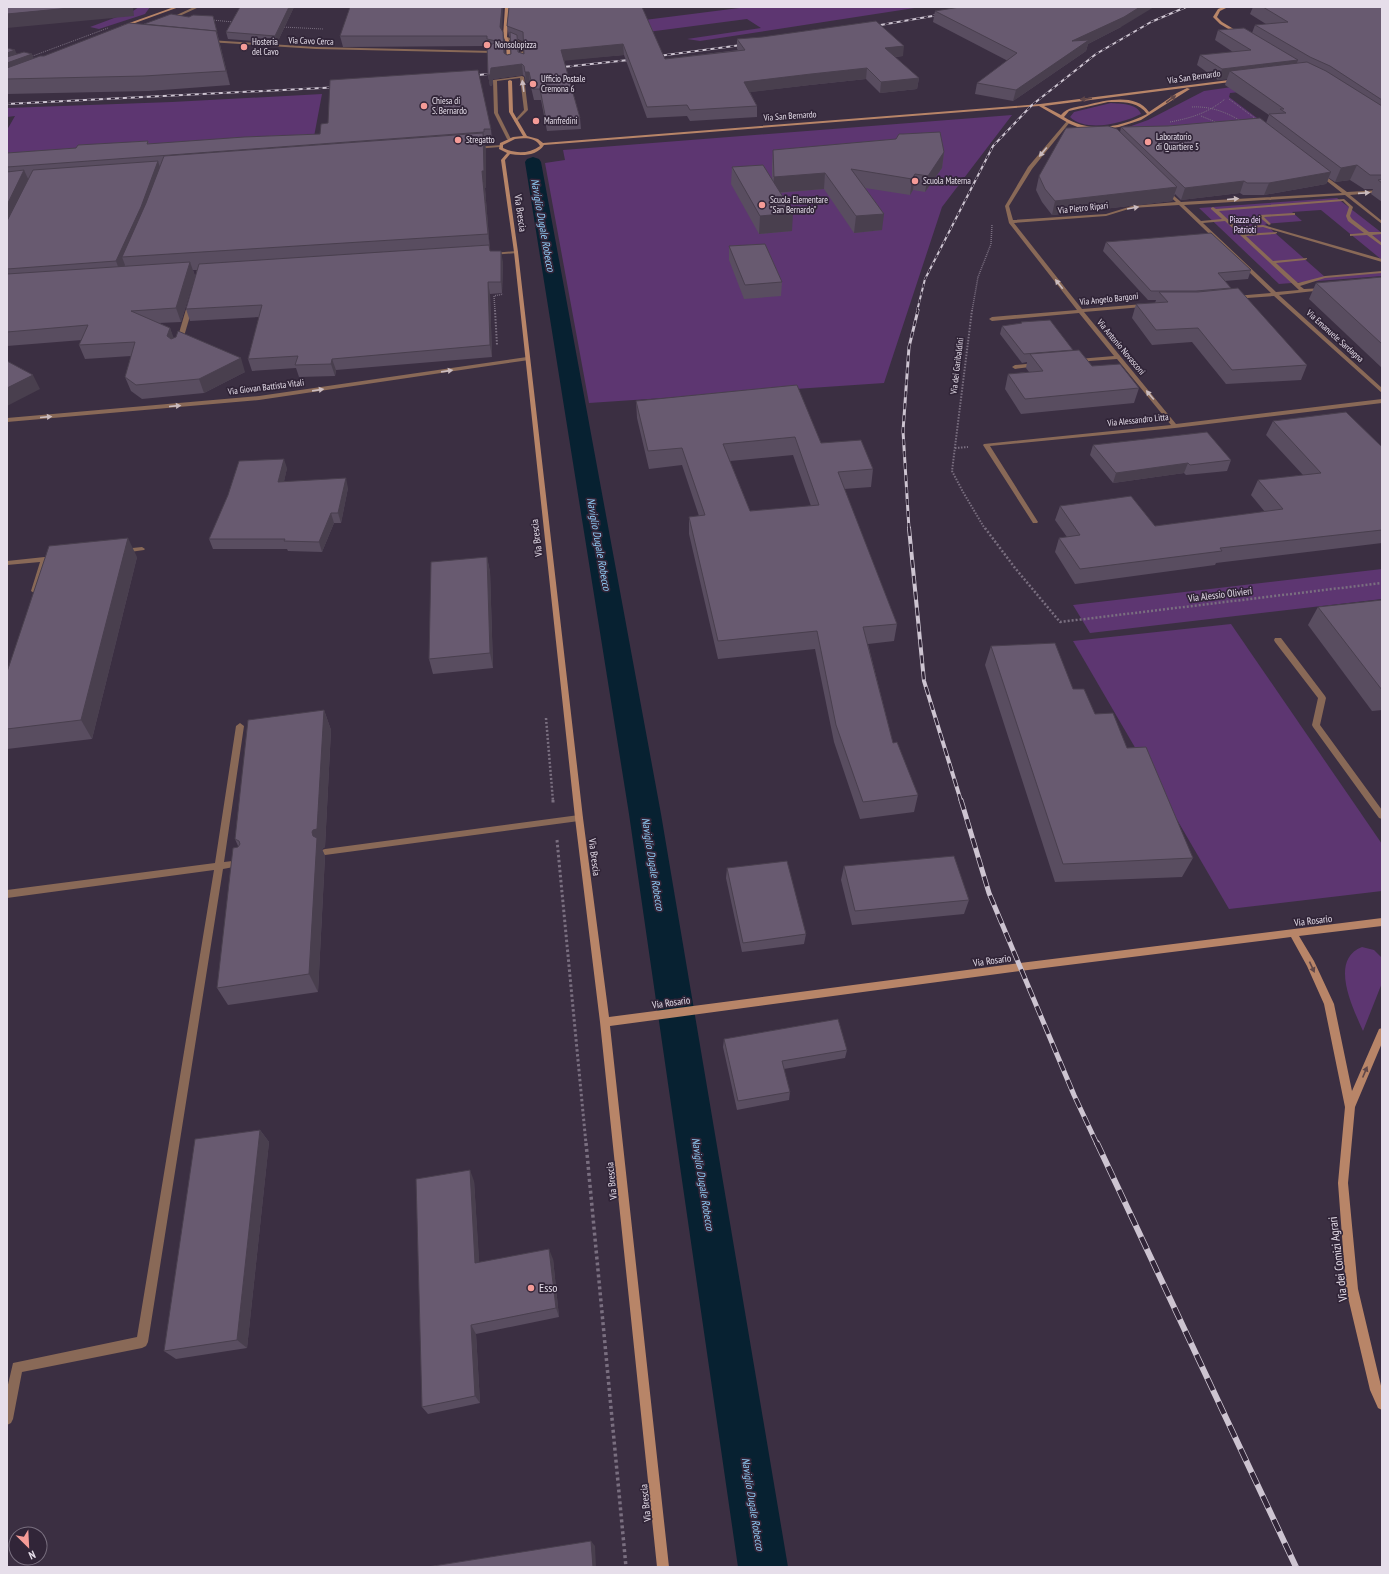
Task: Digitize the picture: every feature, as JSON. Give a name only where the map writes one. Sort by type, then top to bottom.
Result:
[{"type":"street","points":[[115,29],[177,7]]},
{"type":"street","points":[[168,20],[196,7]]},
{"type":"street","points":[[507,7],[505,37],[508,42],[508,63]]},
{"type":"street","points":[[1226,7],[1219,10],[1215,17],[1221,23],[1248,39]]},
{"type":"street","points":[[505,37],[522,43],[523,62]]},
{"type":"street","name":"Via Cavo Cerca","points":[[207,41],[277,47],[353,50],[494,52]]},
{"type":"street","points":[[509,140],[496,114],[495,80],[522,77],[526,110],[516,121]]},
{"type":"street","name":"Via San Bernardo","points":[[542,144],[1040,105],[1245,79]]},
{"type":"street","points":[[510,81],[511,112],[526,138]]},
{"type":"street","points":[[1062,117],[1068,110],[1108,101],[1194,86]]},
{"type":"street","points":[[1079,127],[1109,127],[1142,119],[1178,94],[1194,86]]},
{"type":"street","points":[[1108,101],[1124,101],[1137,104],[1147,110],[1149,114]]},
{"type":"street","points":[[1040,105],[1068,122],[1101,135]]},
{"type":"street","points":[[1011,222],[1007,206],[1030,168],[1068,122]]},
{"type":"street","points":[[1109,127],[1112,135]]},
{"type":"street","points":[[471,149],[500,146],[504,141],[526,138],[536,140],[542,144],[542,146],[535,151],[523,154],[509,153],[504,151],[500,146]]},
{"type":"street","name":"Via Brescia","points":[[509,153],[503,160],[516,252],[579,818],[605,1022],[663,1567]]},
{"type":"street","points":[[1318,172],[1382,223]]},
{"type":"street","points":[[1164,188],[1275,294]]},
{"type":"street","points":[[1180,204],[1243,199],[1291,198],[1382,192]]},
{"type":"street","points":[[1215,210],[1314,204],[1344,200],[1351,207],[1348,216],[1350,220],[1382,245]]},
{"type":"street","points":[[1205,202],[1304,291]]},
{"type":"street","name":"Via Pietro Ripari","points":[[1011,222],[1106,215],[1132,207],[1180,204]]},
{"type":"street","points":[[1269,224],[1260,216],[1293,214]]},
{"type":"street","points":[[1200,222],[1226,220]]},
{"type":"street","name":"Via Antonio Novasconi","points":[[1011,222],[1080,311],[1175,426]]},
{"type":"street","points":[[1235,228],[1263,226],[1382,260]]},
{"type":"street","points":[[1243,235],[1274,233]]},
{"type":"street","points":[[1352,235],[1382,233]]},
{"type":"street","points":[[484,255],[516,252]]},
{"type":"street","points":[[1272,262],[1305,259]]},
{"type":"street","points":[[1297,285],[1325,277],[1382,272]]},
{"type":"street","points":[[1230,299],[1327,289]]},
{"type":"street","name":"Via Emanuele Sardagna","points":[[1275,294],[1382,391]]},
{"type":"street","name":"Via Angelo Bargoni","points":[[992,319],[1154,303],[1170,303]]},
{"type":"street","points":[[177,349],[191,304]]},
{"type":"street","points":[[1071,361],[1118,356]]},
{"type":"street","name":"Via Giovan Battista Vitali","points":[[7,420],[259,398],[527,360]]},
{"type":"street","points":[[1015,367],[1039,364]]},
{"type":"street","name":"Via Alessandro Litta","points":[[1035,522],[986,445],[1175,426],[1382,401]]},
{"type":"street","points":[[119,552],[142,549]]},
{"type":"street","points":[[7,563],[59,558]]},
{"type":"street","points":[[32,596],[44,559]]},
{"type":"street","points":[[1278,640],[1322,698],[1316,725],[1382,816]]},
{"type":"street","points":[[8,1412],[17,1367],[142,1342],[219,866],[240,726]]},
{"type":"street","points":[[325,852],[579,818]]},
{"type":"street","points":[[7,894],[244,862]]},
{"type":"street","name":"Via Rosario","points":[[605,1022],[1020,967],[1382,922]]},
{"type":"street","name":"Via dei Comizi Agrari","points":[[1293,933],[1311,964],[1329,1004],[1350,1108],[1343,1182],[1352,1288],[1376,1390],[1382,1404]]},
{"type":"street","name":"Via dei Comizi Agrari","points":[[1350,1108],[1382,1032]]},
{"type":"path","points":[[26,58],[102,30]]},
{"type":"path","points":[[1168,122],[1200,116],[1213,109],[1226,97],[1256,119],[1249,120]]},
{"type":"path","points":[[1190,107],[1213,109],[1234,117],[1245,124]]},
{"type":"path","points":[[1200,116],[1219,123]]},
{"type":"path","name":"Via dei Garibaldini","points":[[992,224],[991,244],[978,277],[970,321],[952,471],[961,490],[979,519],[1008,561],[1060,622]]},
{"type":"path","name":"Via Alessio Olivieri","points":[[1060,622],[1382,583]]},
{"type":"green space","points":[[139,7],[150,7],[145,14],[139,16],[99,29],[90,27],[133,11]]},
{"type":"green space","points":[[747,7],[921,7],[700,41],[687,39],[761,28],[747,19],[617,36],[605,25]]},
{"type":"green space","points":[[1295,78],[1311,85],[1230,93],[1229,97],[1257,118],[1237,120],[1247,128],[1123,129],[1148,120],[1204,91]]},
{"type":"green space","points":[[322,94],[313,142],[7,161],[7,130],[15,116],[7,117],[7,108],[172,102]]},
{"type":"green space","points":[[1111,103],[1132,106],[1139,110],[1141,114],[1125,121],[1105,125],[1086,125],[1077,122],[1070,117],[1074,112]]},
{"type":"green space","points":[[1012,115],[942,207],[884,383],[589,403],[545,163],[565,160],[563,150]]},
{"type":"green space","name":"Piazza dei Patrioti","points":[[1337,198],[1382,233],[1382,260],[1321,210],[1292,212],[1302,221],[1265,224],[1325,277],[1382,272],[1382,276],[1279,284],[1199,208]]},
{"type":"green space","points":[[1382,569],[1382,599],[1090,633],[1073,605]]},
{"type":"green space","points":[[1231,624],[1382,844],[1382,891],[1229,909],[1073,641]]},
{"type":"green space","points":[[1362,947],[1374,950],[1382,958],[1382,983],[1363,1031],[1350,999],[1346,986],[1345,974],[1347,963],[1352,953]]},
{"type":"building","points":[[7,7],[80,7],[7,14]]},
{"type":"building","points":[[240,7],[289,7],[275,36],[226,32]]},
{"type":"building","points":[[350,7],[502,7],[500,27],[503,32],[504,53],[507,55],[511,54],[510,32],[517,35],[518,52],[524,54],[523,32],[507,26],[509,7],[642,7],[665,59],[745,50],[737,39],[762,37],[876,21],[904,46],[885,48],[919,78],[881,82],[867,68],[744,82],[757,106],[690,110],[687,105],[647,107],[623,44],[561,50],[580,118],[546,120],[540,89],[533,89],[529,72],[525,72],[522,64],[491,68],[490,75],[488,75],[487,44],[493,44],[496,41],[487,39],[487,36],[340,36]]},
{"type":"building","points":[[960,7],[1140,7],[1124,17],[1072,41],[1089,40],[1016,90],[977,83],[1017,53],[935,11]]},
{"type":"building","points":[[1263,7],[1382,7],[1382,100],[1330,66],[1310,57],[1255,25],[1288,22]]},
{"type":"building","points":[[171,14],[189,17],[193,15],[213,16],[217,32],[144,24]]},
{"type":"building","points":[[129,23],[216,31],[226,71],[144,76],[7,79],[7,68],[40,56],[44,56]]},
{"type":"building","points":[[1244,28],[1298,60],[1222,69],[1200,55],[1251,50],[1218,30]]},
{"type":"building","points":[[7,48],[15,50],[7,53]]},
{"type":"building","points":[[24,52],[32,54],[7,63],[7,57]]},
{"type":"building","points":[[1307,62],[1326,71],[1382,106],[1382,175],[1370,175],[1357,165],[1341,168],[1269,114],[1286,113],[1280,109],[1284,109],[1230,71]]},
{"type":"building","points":[[478,70],[491,129],[484,129],[484,132],[7,167],[7,153],[76,148],[78,145],[148,141],[147,144],[244,137],[320,134],[321,124],[328,123],[330,80]]},
{"type":"building","points":[[1260,118],[1331,172],[1269,183],[1247,183],[1244,181],[1185,188],[1121,127],[1168,126]]},
{"type":"building","points":[[1108,126],[1117,129],[1177,187],[1055,201],[1045,189],[1039,176],[1066,128]]},
{"type":"building","points":[[940,132],[944,152],[928,176],[915,174],[912,179],[851,169],[884,214],[856,216],[825,173],[774,177],[773,150],[896,139],[899,134]]},
{"type":"building","points":[[483,133],[484,171],[482,171],[488,234],[122,257],[146,203],[164,156]]},
{"type":"building","points":[[158,161],[141,207],[116,261],[7,269],[7,221],[33,170]]},
{"type":"building","points":[[763,165],[793,213],[760,216],[732,167]]},
{"type":"building","points":[[24,170],[7,205],[7,172]]},
{"type":"building","points":[[1211,233],[1251,270],[1218,273],[1231,288],[1196,291],[1151,291],[1106,242]]},
{"type":"building","points":[[765,244],[782,282],[745,285],[729,246]]},
{"type":"building","points":[[489,245],[490,251],[501,251],[501,282],[488,282],[490,345],[332,359],[331,364],[295,365],[298,356],[248,359],[262,305],[186,309],[199,264]]},
{"type":"building","points":[[190,262],[176,308],[131,311],[170,328],[167,336],[171,339],[176,337],[178,331],[241,358],[199,379],[136,385],[125,377],[135,342],[79,345],[88,325],[7,332],[7,274]]},
{"type":"building","points":[[1382,277],[1382,344],[1316,283]]},
{"type":"building","points":[[1238,288],[1307,365],[1232,370],[1198,328],[1156,330],[1136,304],[1168,302],[1159,292],[1198,292]]},
{"type":"building","points":[[1050,320],[1073,350],[1024,354],[1002,326],[1022,323],[1021,322]]},
{"type":"building","points":[[1079,350],[1092,366],[1120,364],[1139,388],[1025,399],[1008,374],[1043,371],[1030,354]]},
{"type":"building","points":[[7,361],[33,375],[7,388]]},
{"type":"building","points":[[797,385],[821,443],[861,440],[873,469],[838,472],[897,624],[863,627],[893,743],[897,742],[918,795],[863,802],[836,725],[817,631],[718,641],[689,517],[705,515],[682,448],[648,451],[636,401]],"holes":[[[795,437],[819,505],[750,511],[723,444]]]},
{"type":"building","points":[[1346,412],[1382,447],[1382,530],[1220,548],[1222,551],[1080,569],[1059,538],[1080,535],[1060,506],[1131,496],[1155,526],[1283,509],[1258,480],[1321,473],[1273,421]]},
{"type":"building","points":[[1207,432],[1231,460],[1190,465],[1188,463],[1116,473],[1093,445]]},
{"type":"building","points":[[284,459],[278,482],[346,478],[338,513],[331,513],[319,542],[284,541],[285,539],[209,539],[228,495],[239,461]]},
{"type":"building","points":[[128,538],[81,720],[7,729],[7,672],[49,546]]},
{"type":"building","points":[[487,557],[490,653],[429,659],[431,562]]},
{"type":"building","points":[[1382,600],[1382,690],[1318,607]]},
{"type":"building","points":[[1055,643],[1073,689],[1084,689],[1095,714],[1113,713],[1127,748],[1146,747],[1193,858],[1063,864],[991,646]]},
{"type":"building","points":[[324,710],[317,829],[313,830],[312,832],[313,836],[317,838],[309,974],[217,988],[233,848],[238,847],[240,844],[239,841],[235,839],[248,720]]},
{"type":"building","points":[[954,856],[969,900],[855,911],[844,866]]},
{"type":"building","points":[[787,861],[806,934],[743,943],[727,868]]},
{"type":"building","points":[[838,1019],[847,1050],[782,1061],[790,1092],[738,1101],[724,1039]]},
{"type":"building","points":[[260,1130],[237,1340],[164,1351],[195,1139]]},
{"type":"building","points":[[470,1170],[475,1263],[549,1249],[556,1308],[471,1325],[475,1396],[422,1407],[416,1179]]},
{"type":"building","points":[[591,1541],[593,1567],[427,1567]]},
{"type":"waterway","name":"Naviglio Dugale Robecco","points":[[533,162],[645,814],[763,1567]]},
{"type":"railway","points":[[917,311],[925,279],[993,146],[1032,105],[1096,54],[1151,22],[1186,7]]},
{"type":"railway","points":[[869,27],[944,14]]},
{"type":"railway","points":[[651,57],[749,44]]},
{"type":"railway","points":[[554,68],[638,59]]},
{"type":"railway","points":[[468,76],[498,73]]},
{"type":"railway","points":[[7,104],[341,87]]},
{"type":"railway","points":[[909,529],[903,431],[909,347],[918,310]]},
{"type":"railway","points":[[909,528],[924,681],[961,801]]},
{"type":"railway","points":[[961,800],[989,893],[1074,1095],[1097,1144]]},
{"type":"railway","points":[[1097,1143],[1296,1567]]},
{"type":"place","name":"Nonsolopizza","points":[[487,45]]},
{"type":"place","name":"Hosteria del Cavo","points":[[244,47]]},
{"type":"place","name":"Ufficio Postale Cremona 6","points":[[533,84]]},
{"type":"place","name":"Chiesa di S. Bernardo","points":[[424,106]]},
{"type":"place","name":"Manfredini","points":[[536,121]]},
{"type":"place","name":"Stregatto","points":[[458,140]]},
{"type":"place","name":"Laboratorio di Quartiere 5","points":[[1148,142]]},
{"type":"place","name":"Scuola Materna","points":[[915,181]]},
{"type":"place","name":"Scuola Elementare \"San Bernardo\"","points":[[762,205]]},
{"type":"place","name":"Esso","points":[[531,1288]]}]
